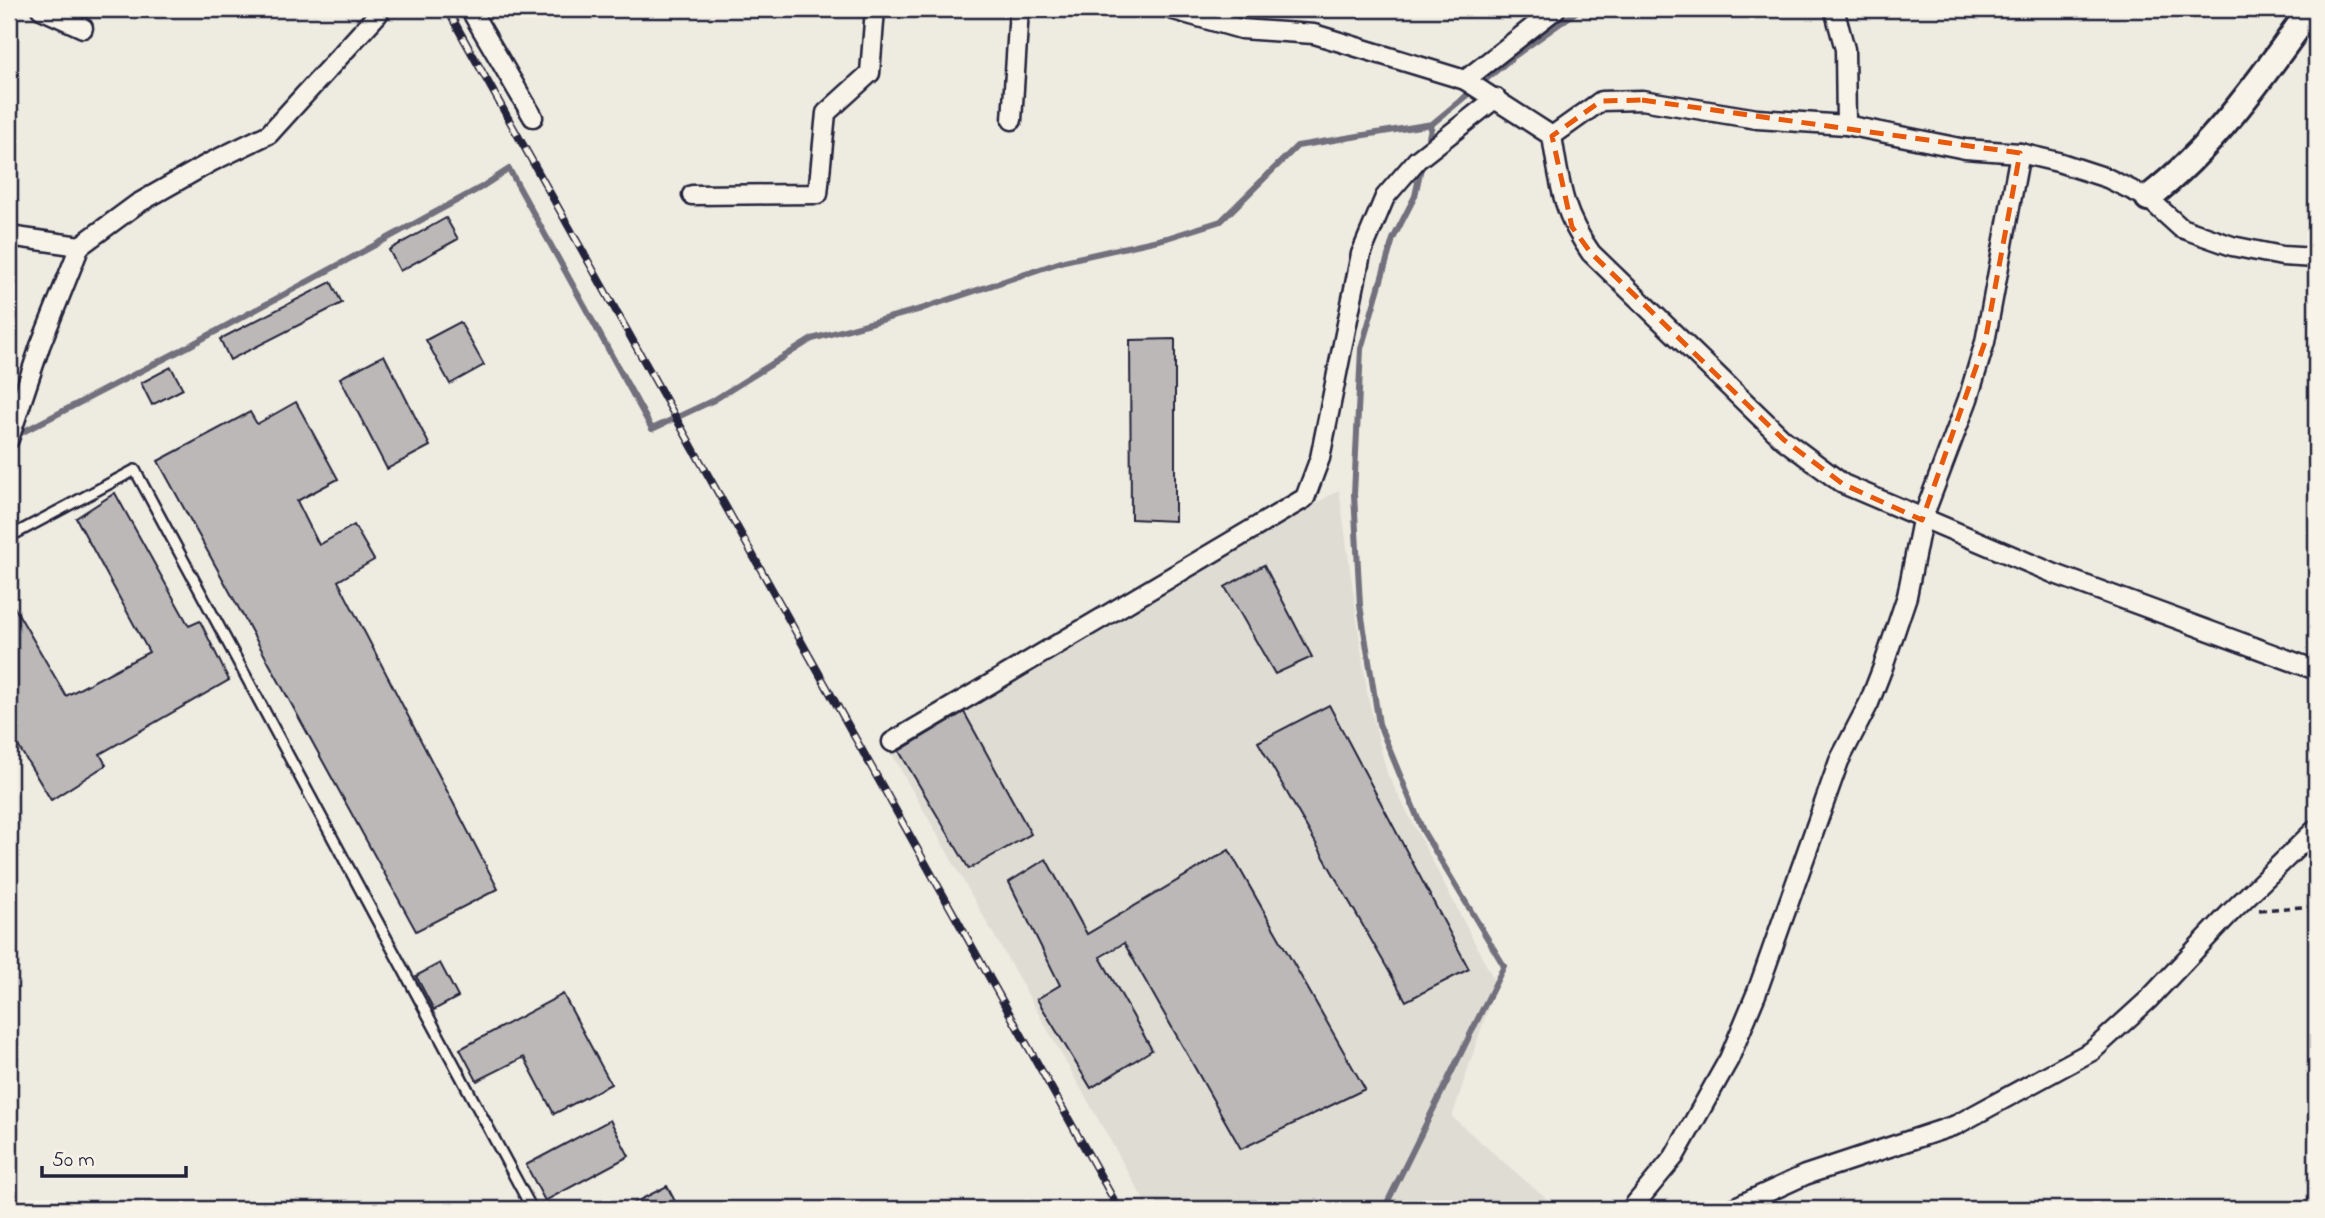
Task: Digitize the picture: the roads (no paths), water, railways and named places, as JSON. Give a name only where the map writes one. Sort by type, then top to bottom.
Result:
[{"type":"street","points":[[41,9],[83,28]]},
{"type":"street","points":[[9,439],[40,346],[80,246],[137,204],[269,134],[378,14],[376,9]]},
{"type":"street","points":[[470,9],[533,117]]},
{"type":"street","points":[[692,195],[818,194],[826,113],[870,73],[875,9]]},
{"type":"street","points":[[1012,120],[1019,9]]},
{"type":"street","points":[[1170,9],[1241,29],[1314,34],[1465,80],[1552,136],[1562,194],[1572,227],[1591,253],[1626,290],[1784,440],[1843,484],[1922,520],[2055,574],[2316,670]]},
{"type":"street","points":[[1465,80],[1556,9]]},
{"type":"street","points":[[1834,9],[1844,49],[1846,125]]},
{"type":"street","points":[[2148,198],[2183,171],[2200,152],[2241,103],[2311,9]]},
{"type":"street","points":[[892,742],[1305,498],[1320,458],[1360,254],[1385,197],[1418,160],[1496,98]]},
{"type":"street","points":[[1552,136],[1601,101],[1615,100],[1642,100],[1758,119],[1846,125],[1965,149],[2020,153],[2108,178],[2148,198],[2181,228],[2232,246],[2282,256],[2316,258]]},
{"type":"street","points":[[1630,1209],[1674,1157],[1729,1059],[1757,992],[1839,761],[1869,704],[1883,667],[1907,596],[1922,520],[1968,399],[1985,342],[2020,153]]},
{"type":"street","points":[[9,236],[80,246]]},
{"type":"street","points":[[1731,1209],[1805,1175],[1956,1125],[2092,1051],[2148,1000],[2231,912],[2316,830]]},
{"type":"lane","points":[[9,537],[135,470],[532,1209]]},
{"type":"waterway","points":[[13,437],[189,346],[480,188],[509,169],[652,429],[714,400],[812,339],[921,309],[1064,261],[1167,238],[1221,221],[1297,146],[1432,124],[1513,57],[1580,9]]},
{"type":"waterway","points":[[1427,146],[1432,124]]},
{"type":"waterway","points":[[1384,1209],[1504,966],[1423,831],[1379,724],[1360,605],[1354,494],[1361,349],[1393,239],[1415,196],[1422,163]]},
{"type":"railway","points":[[447,9],[1119,1209]]}]
